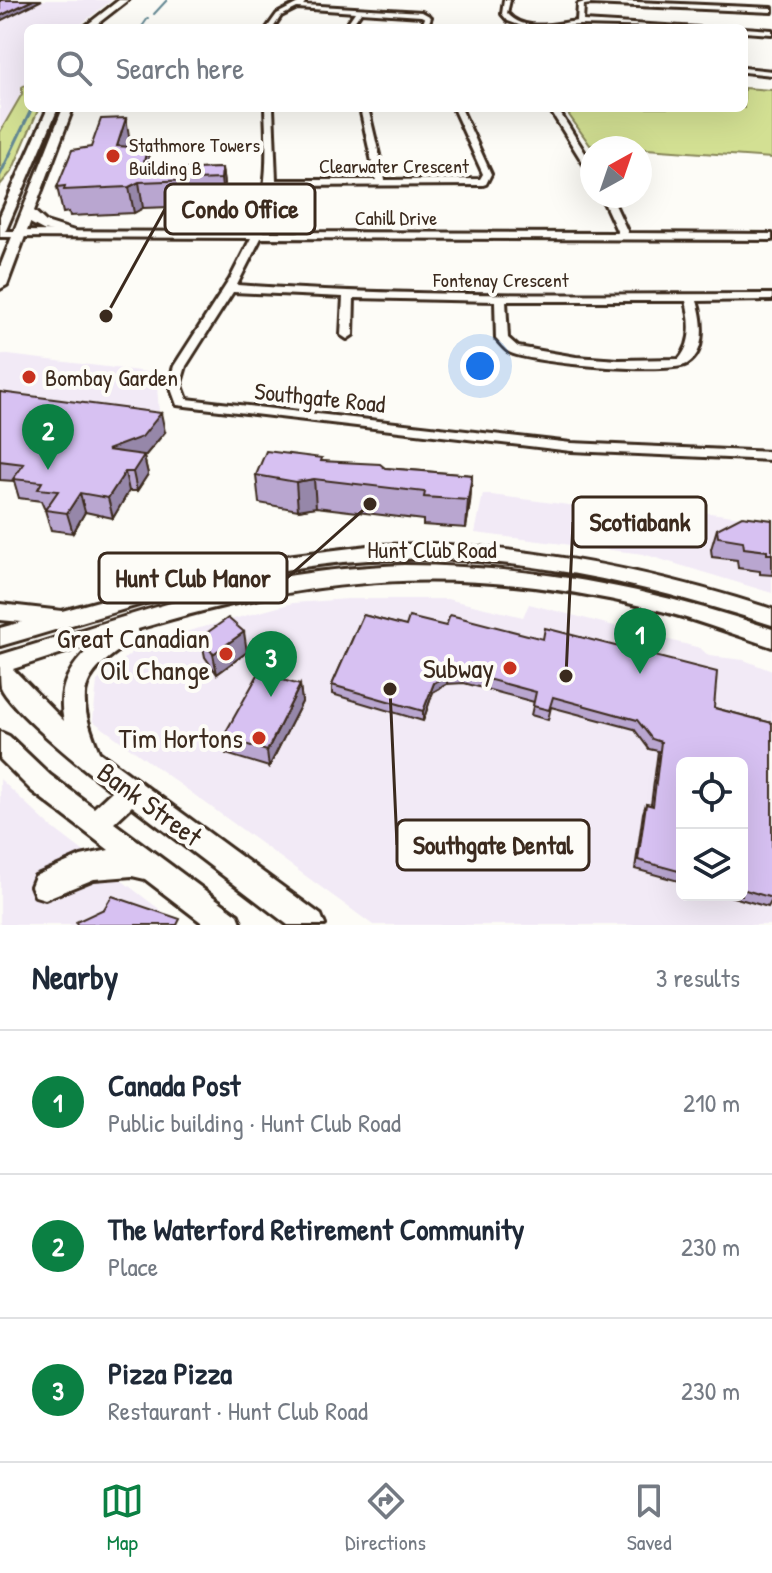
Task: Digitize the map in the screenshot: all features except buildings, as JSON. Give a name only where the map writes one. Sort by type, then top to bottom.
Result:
[{"type":"main road","points":[[92,24],[124,0]]},
{"type":"main road","points":[[103,24],[134,0]]},
{"type":"main road","points":[[0,232],[5,211],[51,112]]},
{"type":"main road","points":[[0,285],[66,112]]},
{"type":"main road","points":[[28,211],[31,220],[41,226],[75,233]]},
{"type":"main road","name":"Hunt Club Road","points":[[0,637],[268,567],[346,555],[421,551],[482,553],[587,566],[689,590],[770,633]]},
{"type":"main road","name":"Hunt Club Road","points":[[0,667],[146,621],[278,585],[354,575],[443,571],[537,578],[616,592],[770,633]]},
{"type":"main road","points":[[0,612],[69,618]]},
{"type":"main road","points":[[90,760],[73,719],[74,686],[101,651],[146,621]]},
{"type":"main road","name":"Bank Street","points":[[0,667],[47,723],[90,760],[311,925]]},
{"type":"main road","name":"Bank Street","points":[[0,743],[41,783],[228,925]]},
{"type":"main road","points":[[95,823],[132,790]]},
{"type":"main road","points":[[45,886],[90,866],[117,861],[151,868]]},
{"type":"street","points":[[273,24],[279,15],[309,0]]},
{"type":"street","points":[[507,0],[504,13],[507,18],[524,24]]},
{"type":"street","points":[[580,23],[581,4],[591,2],[772,10]]},
{"type":"street","points":[[296,6],[428,16],[425,24]]},
{"type":"street","points":[[350,24],[359,11]]},
{"type":"street","points":[[571,24],[603,24]]},
{"type":"street","points":[[748,30],[772,32]]},
{"type":"street","points":[[748,70],[772,73]]},
{"type":"street","name":"Southgate Road","points":[[269,112],[271,183],[257,234],[229,288],[180,366],[175,383],[182,402],[571,447],[772,456]]},
{"type":"street","points":[[365,112],[381,183]]},
{"type":"street","name":"Clearwater Crescent","points":[[271,183],[467,184],[487,179],[459,112]]},
{"type":"street","points":[[555,112],[580,152]]},
{"type":"street","points":[[611,208],[624,236]]},
{"type":"street","name":"Cahill Drive","points":[[0,232],[772,237]]},
{"type":"street","name":"Fontenay Crescent","points":[[229,288],[349,295],[500,298],[772,297]]},
{"type":"street","points":[[347,335],[349,295]]},
{"type":"street","points":[[500,298],[502,339],[514,350],[616,362],[668,363],[682,362],[693,349],[696,314],[690,296]]},
{"type":"shaded area","points":[[0,0],[112,0],[81,24],[24,24],[24,112],[27,112],[11,166],[0,187]]},
{"type":"shaded area","points":[[0,354],[156,373],[159,412],[0,397]]},
{"type":"shaded area","points":[[483,494],[631,513],[655,506],[772,521],[772,593],[643,554],[475,533]]},
{"type":"shaded area","points":[[348,599],[447,599],[523,617],[529,604],[700,648],[709,656],[744,660],[772,671],[772,925],[373,925],[93,721],[97,681],[144,643],[293,603]]},
{"type":"shaded area","points":[[0,779],[49,825],[180,925],[0,925]]},
{"type":"green space","points":[[24,86],[24,112],[37,112],[12,171],[0,185],[0,132],[22,94]]},
{"type":"green space","points":[[748,88],[772,90],[772,158],[652,149],[652,136],[584,136],[567,112],[748,112]]},
{"type":"waterway","points":[[154,14],[167,0]]},
{"type":"waterway","points":[[144,24],[148,18]]},
{"type":"waterway","points":[[0,175],[30,112]]},
{"type":"place","name":"Stathmore Towers Building B","points":[[113,156]]},
{"type":"place","name":"Condo Office","points":[[106,316]]},
{"type":"place","name":"Bombay Garden","points":[[29,377]]},
{"type":"place","name":"The Waterford Retirement Community","points":[[48,470]]},
{"type":"place","name":"Hunt Club Manor","points":[[370,504]]},
{"type":"place","name":"Great Canadian Oil Change","points":[[226,654]]},
{"type":"place","name":"Subway","points":[[510,668]]},
{"type":"place","name":"Canada Post","points":[[640,674]]},
{"type":"place","name":"Scotiabank","points":[[566,676]]},
{"type":"place","name":"Southgate Dental","points":[[390,689]]},
{"type":"place","name":"Pizza Pizza","points":[[271,697]]},
{"type":"place","name":"Tim Hortons","points":[[259,738]]}]
